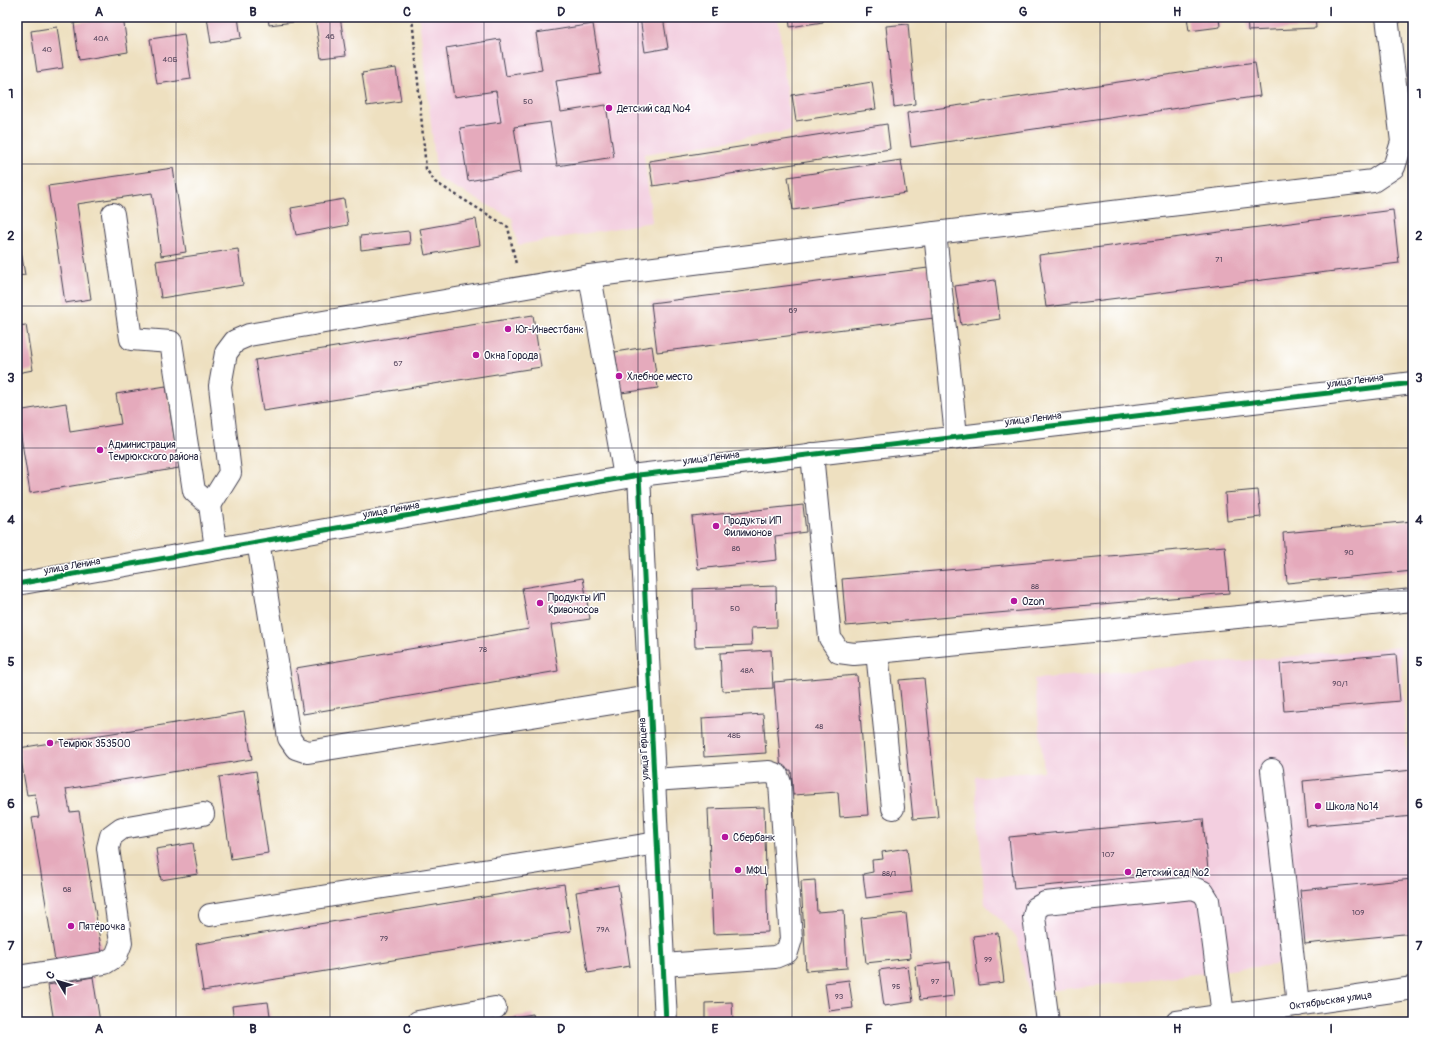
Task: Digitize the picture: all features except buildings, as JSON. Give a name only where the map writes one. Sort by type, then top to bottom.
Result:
[{"type":"street","points":[[216,549],[210,505],[230,473],[220,386],[226,353],[235,341],[249,335],[590,276],[1372,181],[1394,167],[1402,142],[1387,17]]},
{"type":"street","points":[[113,214],[131,339],[171,342],[194,491],[210,505]]},
{"type":"street","points":[[935,233],[956,436]]},
{"type":"street","name":"улица Герцена","points":[[590,276],[632,476],[650,697],[666,1022]]},
{"type":"street","name":"улица Ленина","points":[[17,584],[632,476],[956,436],[1413,383]]},
{"type":"street","points":[[812,454],[830,638],[839,652],[854,654],[877,652],[1413,600]]},
{"type":"street","points":[[258,541],[289,738],[296,748],[308,752],[650,697]]},
{"type":"street","points":[[877,652],[893,808]]},
{"type":"street","points":[[1272,770],[1298,1005]]},
{"type":"street","points":[[654,780],[769,772],[777,775],[780,783],[791,939],[787,952],[776,957],[663,965]]},
{"type":"street","points":[[17,977],[105,963],[116,956],[121,943],[108,848],[111,836],[122,828],[203,814]]},
{"type":"street","points":[[210,915],[657,843]]},
{"type":"street","points":[[1048,1022],[1034,917],[1036,908],[1045,903],[1193,888],[1203,892],[1208,900],[1223,1015]]},
{"type":"street","name":"Октябрьская улица","points":[[1177,1022],[1413,988]]},
{"type":"street","points":[[418,1022],[495,1008]]},
{"type":"path","points":[[412,17],[426,169],[435,182],[508,227],[512,243]]},
{"type":"shaded area","name":"Детский сад №4","points":[[419,17],[778,17],[791,131],[644,154],[652,222],[518,245],[512,218],[437,178]]},
{"type":"shaded area","points":[[1400,647],[1407,760],[1413,760],[1413,933],[1280,946],[1282,964],[1029,993],[1017,938],[985,904],[975,777],[1044,771],[1034,679]]},
{"type":"cycle path","points":[[17,584],[639,475],[1413,383]]},
{"type":"cycle path","points":[[639,475],[666,1022]]},
{"type":"place","name":"Детский сад №4","points":[[609,108]]},
{"type":"place","name":"Юг-Инвестбанк","points":[[508,329]]},
{"type":"place","name":"Окна Города","points":[[476,355]]},
{"type":"place","name":"Хлебное место","points":[[619,376]]},
{"type":"place","name":"Администрация Темрюкского района","points":[[100,450]]},
{"type":"place","name":"Продукты ИП Филимонов","points":[[716,526]]},
{"type":"place","name":"Ozon","points":[[1014,601]]},
{"type":"place","name":"Продукты ИП Кривоносов","points":[[540,603]]},
{"type":"place","name":"Темрюк 353500","points":[[50,743]]},
{"type":"place","name":"Школа №14","points":[[1318,806]]},
{"type":"place","name":"Сбербанк","points":[[725,837]]},
{"type":"place","name":"МФЦ","points":[[738,870]]},
{"type":"place","name":"Детский сад №2","points":[[1128,872]]},
{"type":"place","name":"Пятёрочка","points":[[71,926]]}]
